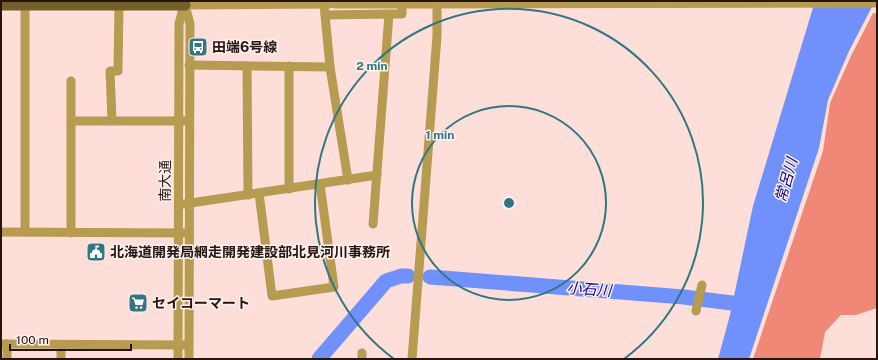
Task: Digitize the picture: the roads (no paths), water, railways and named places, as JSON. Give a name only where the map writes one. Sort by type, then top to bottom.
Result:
[{"type":"main road","points":[[4,4],[185,3]]},
{"type":"street","points":[[325,16],[402,14],[402,1]]},
{"type":"street","points":[[185,3],[877,3]]},
{"type":"street","name":"南大通","points":[[185,3],[190,24],[189,359]]},
{"type":"street","name":"南大通","points":[[178,359],[179,24],[185,3]]},
{"type":"street","points":[[412,359],[437,36],[437,3]]},
{"type":"street","points":[[112,121],[110,71],[118,71],[119,4]]},
{"type":"street","points":[[324,4],[330,67],[348,180]]},
{"type":"street","points":[[25,5],[25,232]]},
{"type":"street","points":[[373,224],[389,14]]},
{"type":"street","points":[[189,65],[330,67]]},
{"type":"street","points":[[247,66],[248,195]]},
{"type":"street","points":[[289,66],[290,189]]},
{"type":"street","points":[[71,80],[71,232]]},
{"type":"street","points":[[71,121],[189,120]]},
{"type":"street","points":[[179,204],[290,189],[376,175]]},
{"type":"street","points":[[259,193],[272,296],[334,288],[320,184]]},
{"type":"street","points":[[1,232],[190,233]]},
{"type":"street","points":[[696,311],[702,285]]},
{"type":"street","points":[[7,359],[4,344],[189,345]]},
{"type":"street","points":[[61,345],[61,359]]},
{"type":"water","name":"常呂川","points":[[815,1],[875,1],[849,51],[828,100],[819,148],[749,359],[718,359],[730,315],[753,206]]},
{"type":"waterway","name":"小石川","points":[[319,359],[386,281],[401,276],[408,276]]},
{"type":"waterway","name":"小石川","points":[[430,277],[684,297],[748,305]]},
{"type":"place","name":"田端6号線","points":[[198,47]]},
{"type":"place","name":"北海道開発局網走開発建設部北見河川事務所","points":[[96,252]]},
{"type":"place","name":"セイコーマート","points":[[138,303]]}]
